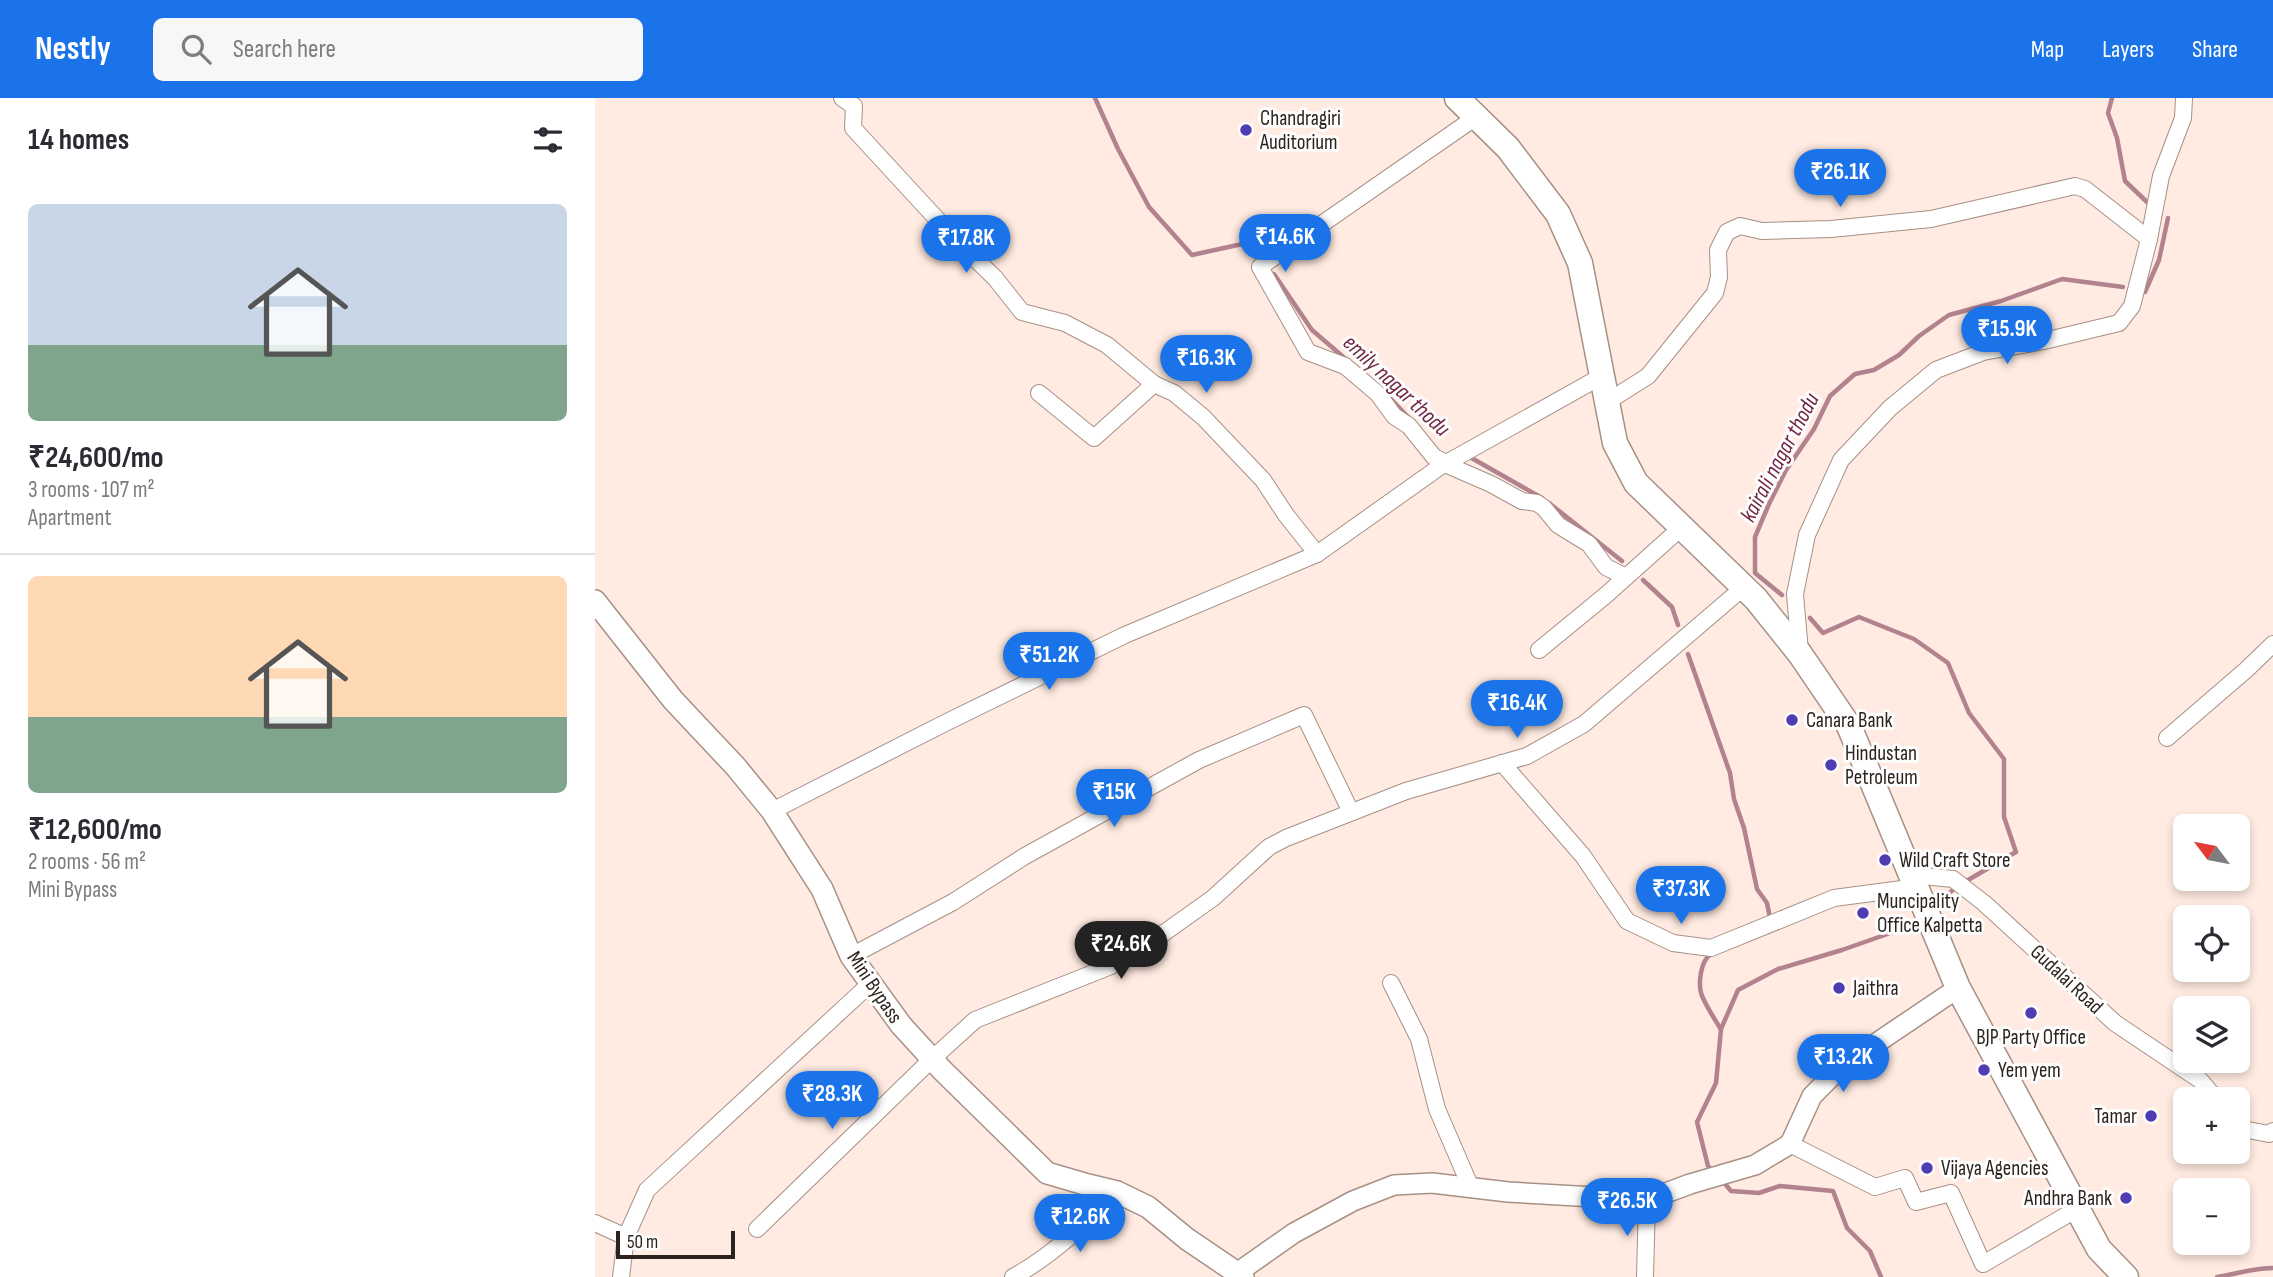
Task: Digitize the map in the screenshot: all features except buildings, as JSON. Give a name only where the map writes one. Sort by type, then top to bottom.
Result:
[{"type":"main road","points":[[1457,98],[1508,148],[1558,214],[1580,263],[1615,443],[1636,483],[1744,587],[1800,654],[1849,726],[1958,988],[2099,1249],[2126,1277]]},
{"type":"main road","name":"Mini Bypass","points":[[595,601],[673,699],[736,767],[772,811],[822,888],[851,956],[901,1025],[932,1059],[1047,1172],[1117,1192],[1148,1207],[1187,1239],[1240,1275]]},
{"type":"street","points":[[842,98],[854,106],[853,128],[957,241],[995,278],[1022,312],[1065,323],[1107,345],[1154,384],[1174,393],[1203,417],[1263,480],[1286,516],[1317,554]]},
{"type":"street","points":[[1800,654],[1795,594],[1802,558],[1807,535],[1841,460],[1890,408],[1936,369],[1983,352],[2045,341],[2119,323],[2132,306],[2161,176],[2183,118],[2184,98]]},
{"type":"street","points":[[1476,117],[1260,267],[1308,352],[1345,366],[1378,394],[1394,416],[1409,426],[1434,457],[1522,500],[1537,503],[1558,525],[1589,544],[1606,567],[1626,577]]},
{"type":"street","points":[[1607,402],[1648,376],[1715,293],[1719,277],[1718,250],[1727,232],[1740,226],[1762,231],[1831,229],[1931,219],[2075,186],[2085,189],[2149,239]]},
{"type":"street","points":[[772,811],[1125,635],[1317,554],[1446,463],[1602,376]]},
{"type":"street","points":[[1039,393],[1094,438],[1154,384]]},
{"type":"street","points":[[1539,650],[1682,527]]},
{"type":"street","points":[[757,1230],[975,1020],[1111,966],[1154,940],[1213,898],[1269,847],[1406,790],[1527,756],[1584,724],[1744,587]]},
{"type":"street","points":[[2167,738],[2273,644]]},
{"type":"street","points":[[851,956],[953,902],[1025,856],[1199,760],[1304,715],[1351,812]]},
{"type":"street","name":"Gudalai Road","points":[[1502,763],[1583,856],[1627,921],[1673,943],[1711,948],[1834,898],[1921,896],[1953,879],[1984,903],[2115,1023],[2200,1080],[2206,1087]]},
{"type":"street","points":[[621,1277],[626,1237],[647,1190],[871,983]]},
{"type":"street","points":[[1391,983],[1419,1039],[1437,1109],[1471,1188]]},
{"type":"street","points":[[1240,1275],[1294,1233],[1353,1201],[1394,1185],[1433,1183],[1591,1198],[1647,1200],[1755,1165],[1790,1144],[1812,1097],[1842,1067],[1958,988]]},
{"type":"street","points":[[2250,1130],[2269,1134],[2273,1131]]},
{"type":"street","points":[[1790,1144],[1875,1187],[1905,1178],[1916,1202],[1951,1193],[1983,1264],[2077,1209]]},
{"type":"street","points":[[1013,1277],[1077,1233],[1117,1192]]},
{"type":"street","points":[[1645,1277],[1647,1200]]},
{"type":"street","points":[[595,1223],[626,1237]]},
{"type":"waterway","name":"emily nagar thodu","points":[[1095,98],[1149,207],[1192,255],[1256,241],[1260,249]]},
{"type":"waterway","name":"kairali nagar thodu","points":[[2112,98],[2108,113],[2117,138],[2125,181],[2148,203]]},
{"type":"waterway","name":"kairali nagar thodu","points":[[2145,292],[2159,260],[2168,218]]},
{"type":"waterway","name":"emily nagar thodu","points":[[1274,274],[1312,330],[1348,361]]},
{"type":"waterway","name":"kairali nagar thodu","points":[[1782,595],[1755,573],[1755,537],[1786,470],[1814,429],[1830,396],[1855,374],[1874,370],[1899,355],[1919,336],[1949,315],[2001,301],[2062,279],[2123,287]]},
{"type":"waterway","name":"emily nagar thodu","points":[[1388,396],[1409,418]]},
{"type":"waterway","name":"emily nagar thodu","points":[[1468,456],[1542,498]]},
{"type":"waterway","name":"emily nagar thodu","points":[[1549,503],[1622,561]]},
{"type":"waterway","name":"emily nagar thodu","points":[[1643,580],[1672,607],[1678,625]]},
{"type":"waterway","name":"kairali nagar thodu","points":[[1810,618],[1823,633],[1859,617],[1914,639],[1948,663],[1969,713],[2004,759],[2004,817],[2016,852],[1963,883]]},
{"type":"waterway","name":"emily nagar thodu","points":[[1688,654],[1730,773],[1757,889],[1767,903],[1770,918]]},
{"type":"waterway","points":[[1932,905],[1956,888]]},
{"type":"waterway","points":[[1712,1170],[1708,1166],[1697,1122],[1716,1083],[1721,1029],[1738,990],[1778,969],[1913,925],[1921,917]]},
{"type":"waterway","name":"emily nagar thodu","points":[[1713,953],[1705,961],[1700,987],[1720,1028]]},
{"type":"waterway","points":[[1721,1179],[1731,1191],[1759,1193],[1780,1186],[1833,1191],[1847,1228],[1870,1251],[1881,1277]]},
{"type":"waterway","points":[[2217,1277],[2273,1268]]},
{"type":"place","name":"Chandragiri Auditorium","points":[[1246,130]]},
{"type":"place","name":"Canara Bank","points":[[1792,720]]},
{"type":"place","name":"Hindustan Petroleum","points":[[1831,765]]},
{"type":"place","name":"Wild Craft Store","points":[[1885,860]]},
{"type":"place","name":"Muncipality Office Kalpetta","points":[[1863,913]]},
{"type":"place","name":"Jaithra","points":[[1839,988]]},
{"type":"place","name":"BJP Party Office","points":[[2031,1013]]},
{"type":"place","name":"Yem yem","points":[[1984,1070]]},
{"type":"place","name":"Tamar","points":[[2151,1116]]},
{"type":"place","name":"Vijaya Agencies","points":[[1927,1168]]},
{"type":"place","name":"Andhra Bank","points":[[2126,1198]]}]
